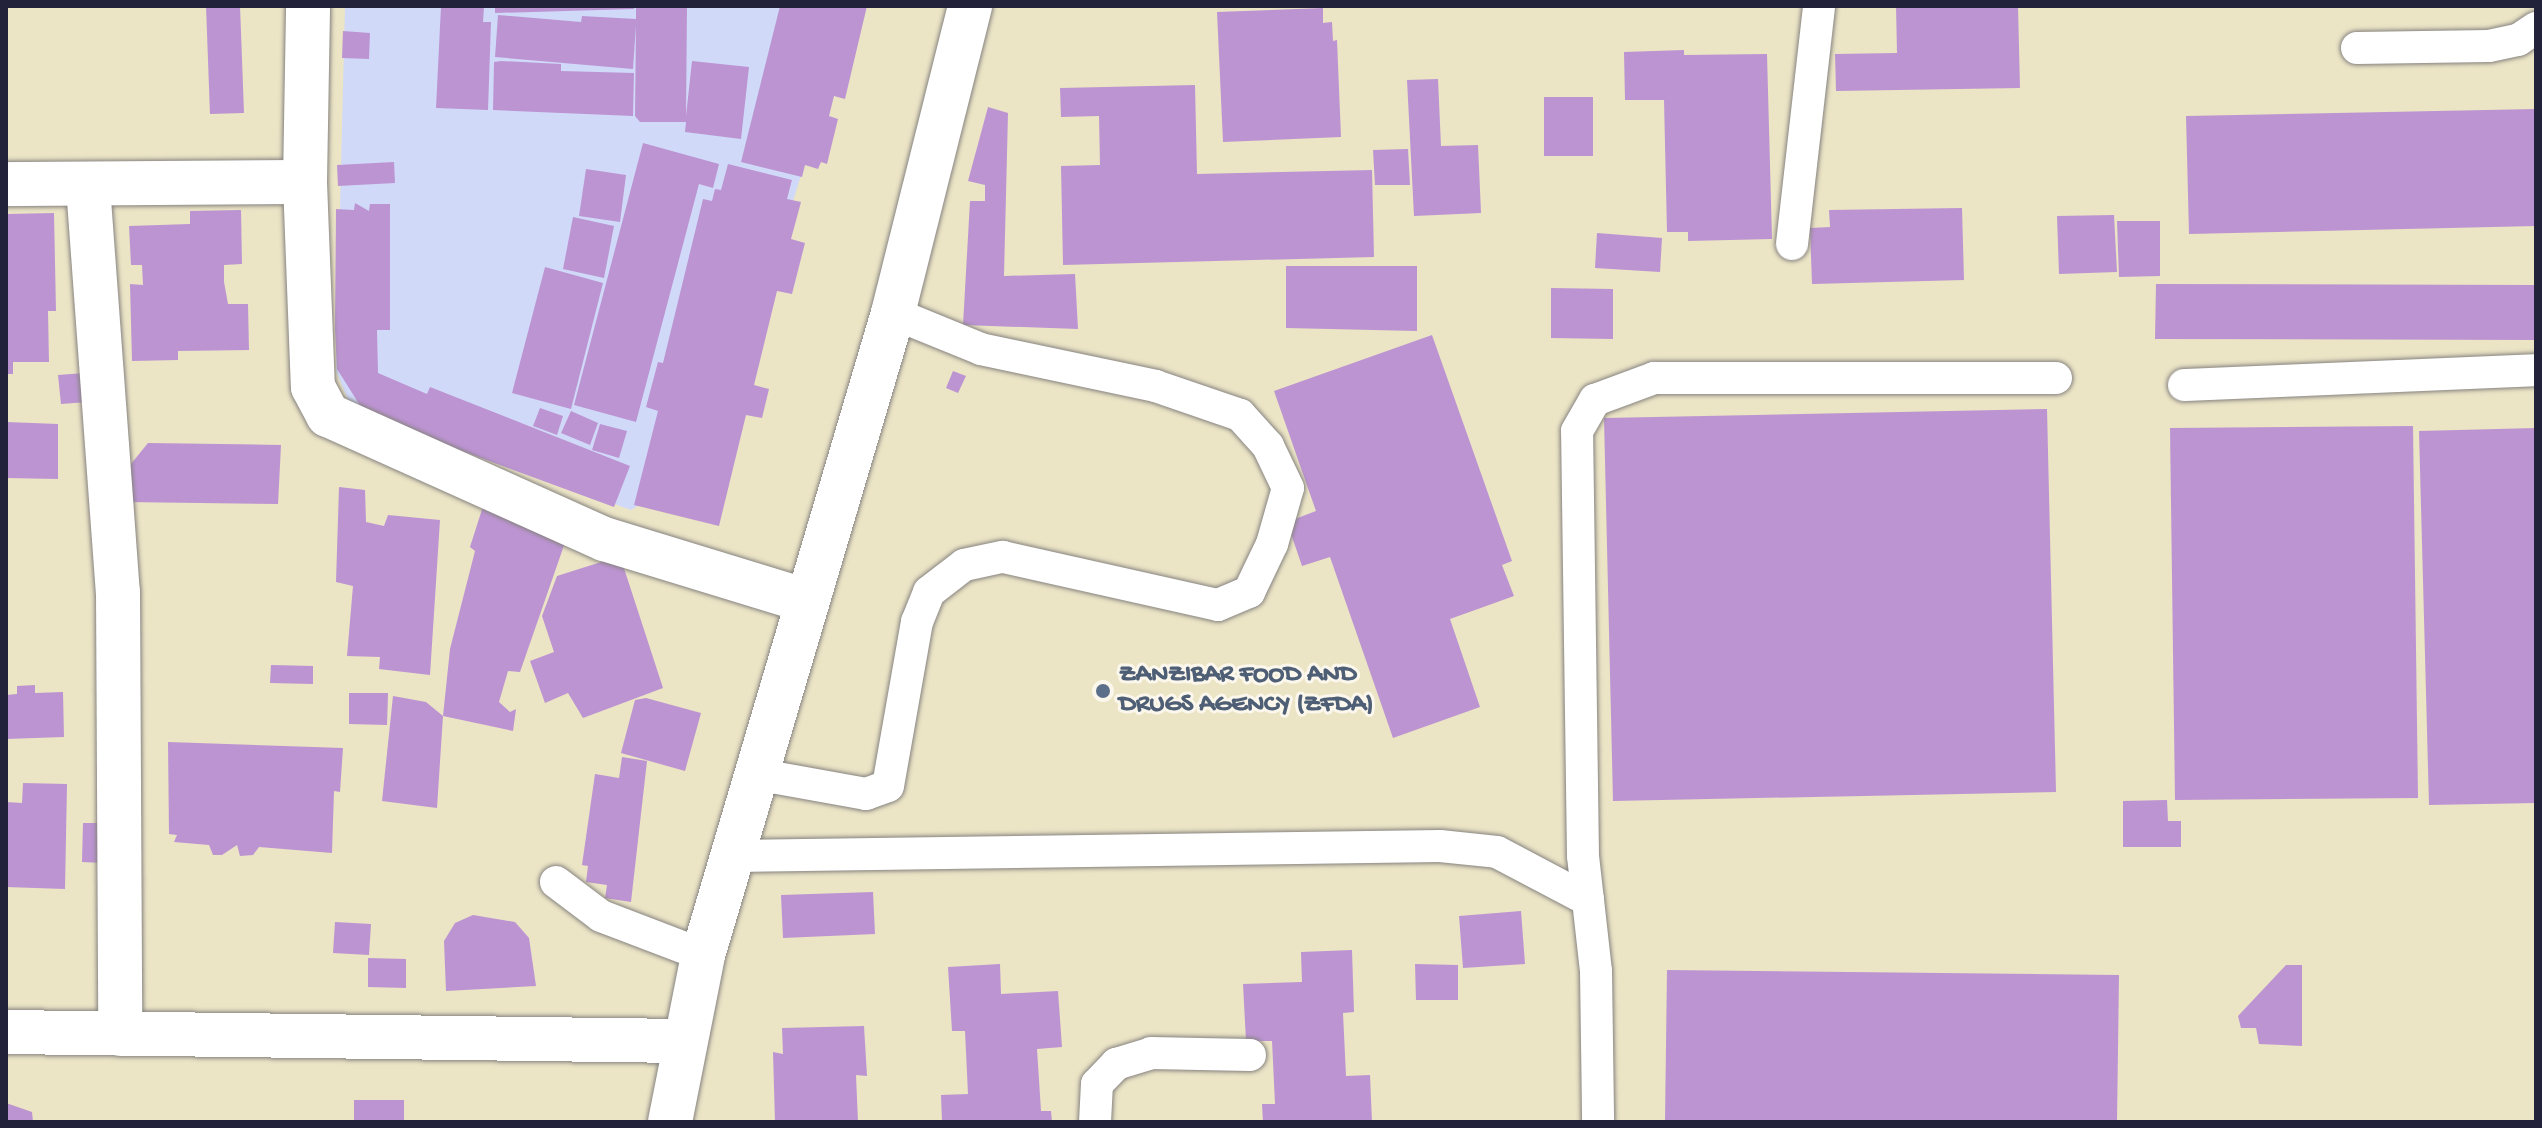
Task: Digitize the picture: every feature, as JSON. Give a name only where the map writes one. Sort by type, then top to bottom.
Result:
[{"type":"street","points":[[308,6],[305,182],[313,387],[328,415],[604,539],[804,600]]},
{"type":"street","points":[[670,1122],[683,1041],[703,955],[804,600],[893,313],[970,6]]},
{"type":"street","points":[[6,184],[88,186],[305,182]]},
{"type":"street","points":[[88,186],[118,592],[120,1034]]},
{"type":"street","points":[[6,1032],[683,1041]]},
{"type":"lane","points":[[1792,244],[1803,178],[1808,75],[1819,6]]},
{"type":"lane","points":[[2357,48],[2489,46],[2518,40],[2536,28]]},
{"type":"lane","points":[[755,774],[866,794],[888,786],[917,622],[929,592],[964,565],[1003,557],[1218,605],[1249,592],[1272,544],[1288,488],[1268,446],[1240,415],[1156,386],[981,349],[893,313]]},
{"type":"lane","points":[[2184,385],[2536,370]]},
{"type":"lane","points":[[1598,1122],[1596,971],[1583,856],[1577,431],[1595,400],[1654,378],[2056,378]]},
{"type":"lane","points":[[733,856],[1440,846],[1497,852],[1588,900]]},
{"type":"lane","points":[[556,882],[601,916],[703,955]]},
{"type":"lane","points":[[1095,1122],[1097,1084],[1116,1064],[1151,1053],[1250,1055]]},
{"type":"shaded area","points":[[345,6],[854,6],[711,463],[631,510],[352,409],[336,371]]},
{"type":"building","points":[[206,6],[240,6],[244,113],[210,114]]},
{"type":"building","points":[[441,6],[484,6],[483,22],[491,22],[488,110],[436,108]]},
{"type":"building","points":[[495,6],[634,6],[634,9],[495,13]]},
{"type":"building","points":[[636,6],[687,6],[686,116],[692,61],[749,67],[741,139],[685,132],[686,122],[640,122],[635,116],[636,25],[633,69],[495,57],[498,15],[581,22],[582,16],[636,19]]},
{"type":"building","points":[[780,6],[867,6],[845,99],[834,96],[829,116],[838,119],[827,164],[821,162],[818,169],[805,165],[802,177],[741,162]]},
{"type":"building","points":[[1896,6],[2018,6],[2020,88],[1836,91],[1835,54],[1897,53]]},
{"type":"building","points":[[1323,8],[1323,23],[1332,22],[1333,41],[1337,40],[1341,137],[1223,142],[1217,12]]},
{"type":"building","points":[[343,31],[370,33],[369,59],[342,58]]},
{"type":"building","points":[[1684,50],[1684,55],[1767,54],[1772,239],[1688,241],[1688,232],[1667,232],[1664,100],[1625,100],[1624,52]]},
{"type":"building","points":[[494,62],[561,64],[561,71],[634,73],[633,116],[493,110]]},
{"type":"building","points":[[1438,79],[1441,146],[1478,145],[1481,213],[1414,216],[1407,80]]},
{"type":"building","points":[[1195,85],[1197,174],[1372,170],[1374,257],[1063,265],[1061,166],[1100,165],[1099,116],[1061,117],[1060,88]]},
{"type":"building","points":[[1544,97],[1593,97],[1593,156],[1544,156]]},
{"type":"building","points":[[988,107],[1008,113],[1004,276],[1075,274],[1078,329],[963,325],[970,201],[985,201],[985,185],[968,181]]},
{"type":"building","points":[[2536,109],[2536,226],[2189,234],[2186,116]]},
{"type":"building","points":[[643,143],[719,164],[713,188],[699,184],[636,422],[574,405]]},
{"type":"building","points":[[1408,149],[1410,185],[1375,185],[1373,150]]},
{"type":"building","points":[[394,162],[395,183],[338,186],[337,165]]},
{"type":"building","points":[[728,164],[792,180],[787,199],[801,202],[791,239],[805,243],[792,294],[777,291],[754,385],[769,389],[762,418],[746,415],[719,526],[634,505],[658,411],[646,407],[658,362],[663,363],[703,199],[712,201],[715,189],[721,190]]},
{"type":"building","points":[[586,169],[626,175],[620,222],[579,216]]},
{"type":"building","points":[[355,203],[369,211],[370,204],[390,204],[390,330],[377,330],[378,373],[427,394],[430,387],[630,466],[614,507],[416,434],[361,407],[337,369],[335,329],[336,209],[354,210]]},
{"type":"building","points":[[1962,208],[1964,280],[1812,284],[1810,228],[1830,227],[1829,210]]},
{"type":"building","points":[[241,210],[242,264],[224,265],[224,282],[228,304],[248,304],[249,350],[178,351],[178,360],[132,361],[130,284],[143,285],[142,265],[131,265],[129,226],[190,224],[190,211]]},
{"type":"building","points":[[54,213],[56,311],[48,311],[49,362],[13,362],[13,374],[6,374],[6,214]]},
{"type":"building","points":[[2114,215],[2117,272],[2059,274],[2057,216]]},
{"type":"building","points":[[573,217],[614,226],[604,278],[563,269]]},
{"type":"building","points":[[2117,221],[2160,221],[2160,276],[2119,277]]},
{"type":"building","points":[[1597,233],[1662,238],[1660,272],[1595,268]]},
{"type":"building","points":[[1286,266],[1417,266],[1417,331],[1286,328]]},
{"type":"building","points":[[545,267],[603,283],[571,409],[512,393]]},
{"type":"building","points":[[2156,284],[2536,285],[2536,340],[2155,339]]},
{"type":"building","points":[[1551,288],[1613,289],[1613,339],[1551,338]]},
{"type":"building","points":[[1432,335],[1512,561],[1502,565],[1514,596],[1450,619],[1480,707],[1393,738],[1330,557],[1302,566],[1287,522],[1316,511],[1274,391]]},
{"type":"building","points":[[953,371],[966,376],[958,393],[946,388]]},
{"type":"building","points":[[98,372],[101,401],[61,404],[58,375]]},
{"type":"building","points":[[540,408],[563,416],[557,435],[533,426]]},
{"type":"building","points":[[2047,409],[2056,792],[1613,801],[1604,418]]},
{"type":"building","points":[[571,411],[598,423],[590,445],[561,433]]},
{"type":"building","points":[[6,422],[58,424],[58,479],[6,478]]},
{"type":"building","points":[[600,424],[627,431],[619,458],[592,450]]},
{"type":"building","points":[[2413,426],[2418,798],[2175,800],[2170,428]]},
{"type":"building","points":[[2536,428],[2536,803],[2429,805],[2419,431]]},
{"type":"building","points":[[148,443],[281,445],[278,504],[124,502],[122,475]]},
{"type":"building","points":[[339,487],[365,490],[366,522],[384,526],[388,515],[440,520],[430,675],[379,669],[380,657],[347,656],[353,586],[336,582]]},
{"type":"building","points":[[485,500],[569,531],[520,672],[508,671],[499,702],[510,712],[516,709],[513,731],[443,716],[450,649],[475,551],[470,547]]},
{"type":"building","points":[[620,556],[663,688],[583,718],[568,693],[545,703],[530,661],[554,652],[542,616],[557,576]]},
{"type":"building","points":[[271,665],[313,666],[313,684],[270,683]]},
{"type":"building","points":[[35,685],[35,693],[63,692],[64,737],[6,739],[6,695],[17,694],[17,686]]},
{"type":"building","points":[[349,693],[388,693],[387,725],[349,724]]},
{"type":"building","points":[[393,696],[426,702],[443,716],[437,808],[382,801]]},
{"type":"building","points":[[646,698],[701,713],[685,771],[621,753],[635,700]]},
{"type":"building","points":[[168,742],[343,748],[340,792],[334,791],[332,853],[259,847],[253,855],[240,856],[237,845],[222,855],[213,855],[209,845],[174,842],[177,835],[169,834]]},
{"type":"building","points":[[622,757],[647,761],[631,902],[605,898],[607,885],[586,882],[588,866],[582,865],[595,774],[619,778]]},
{"type":"building","points":[[23,783],[67,784],[65,889],[6,887],[6,802],[22,803]]},
{"type":"building","points":[[2167,800],[2168,821],[2181,821],[2181,847],[2123,847],[2123,801]]},
{"type":"building","points":[[83,823],[105,823],[103,863],[82,862]]},
{"type":"building","points":[[873,892],[875,934],[783,938],[781,895]]},
{"type":"building","points":[[1521,911],[1525,964],[1463,968],[1459,916]]},
{"type":"building","points":[[473,915],[515,922],[529,938],[536,986],[446,991],[444,941],[455,923]]},
{"type":"building","points":[[335,922],[371,924],[369,955],[333,953]]},
{"type":"building","points":[[1352,950],[1354,1012],[1343,1013],[1346,1076],[1370,1075],[1372,1122],[1263,1122],[1262,1104],[1275,1104],[1272,1041],[1246,1041],[1243,984],[1302,982],[1301,952]]},
{"type":"building","points":[[368,958],[406,959],[406,988],[368,987]]},
{"type":"building","points":[[1000,964],[1001,994],[1058,991],[1062,1047],[1037,1049],[1041,1111],[1051,1111],[1052,1122],[942,1122],[941,1095],[968,1094],[965,1031],[952,1031],[948,967]]},
{"type":"building","points":[[1415,964],[1458,965],[1458,1000],[1416,1000]]},
{"type":"building","points":[[2286,965],[2302,965],[2302,1046],[2259,1044],[2256,1028],[2241,1028],[2238,1016]]},
{"type":"building","points":[[1667,970],[2119,975],[2117,1122],[1665,1122]]},
{"type":"building","points":[[864,1026],[867,1076],[856,1075],[858,1122],[775,1122],[773,1052],[783,1054],[782,1028]]},
{"type":"building","points":[[354,1100],[404,1100],[404,1122],[354,1122]]},
{"type":"building","points":[[6,1103],[32,1112],[33,1122],[6,1122]]},
{"type":"place","name":"ZANZIBAR FOOD AND DRUGS AGENCY (ZFDA)","points":[[1103,691]]}]
